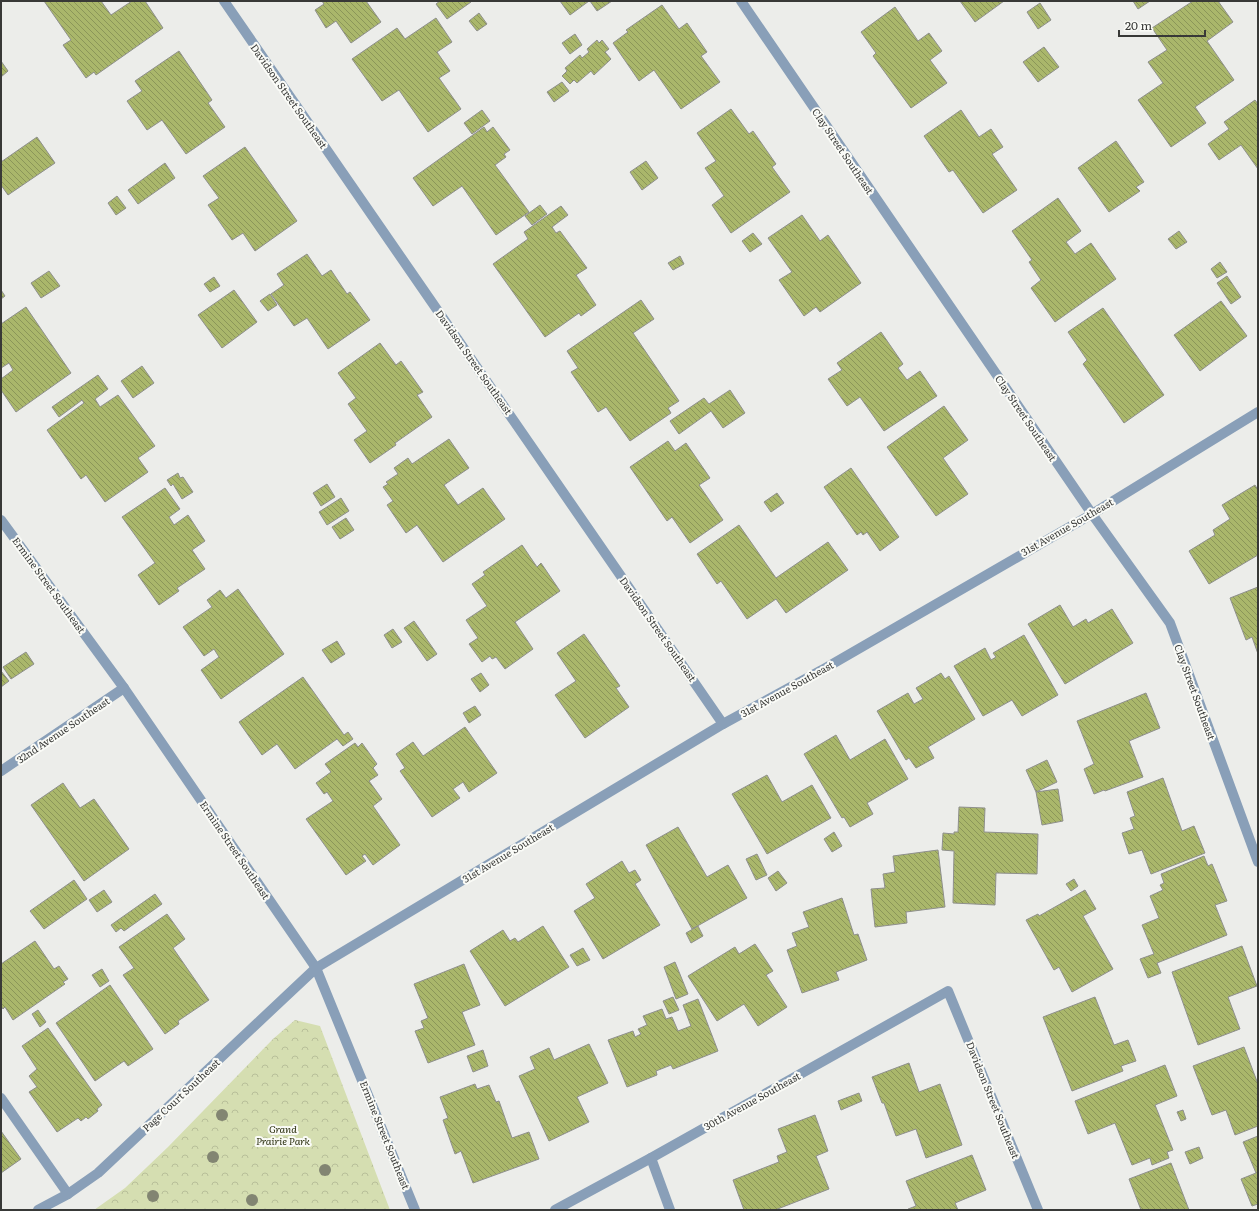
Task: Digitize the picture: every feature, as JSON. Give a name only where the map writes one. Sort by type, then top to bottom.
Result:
[{"type":"street","name":"Davidson Street Southeast","points":[[224,1],[724,724]]},
{"type":"street","name":"Clay Street Southeast","points":[[741,1],[1092,514],[1170,623],[1258,862]]},
{"type":"street","name":"31st Avenue Southeast","points":[[316,968],[724,724],[822,670],[1092,514],[1258,412]]},
{"type":"street","name":"Ermine Street Southeast","points":[[1,520],[124,688],[316,968],[415,1210]]},
{"type":"street","name":"32nd Avenue Southeast","points":[[1,771],[124,688]]},
{"type":"street","name":"Page Court Southeast","points":[[38,1210],[68,1194],[98,1173],[316,968]]},
{"type":"street","name":"Davidson Street Southeast","points":[[948,991],[1038,1210]]},
{"type":"street","name":"30th Avenue Southeast","points":[[555,1210],[651,1158],[948,991]]},
{"type":"street","points":[[1,1098],[68,1194]]},
{"type":"street","points":[[651,1158],[670,1210]]},
{"type":"green space","name":"Grand Prairie Park","points":[[295,1020],[320,1026],[390,1210],[94,1210],[125,1188],[168,1147],[273,1039]]},
{"type":"building","points":[[44,1],[101,1],[111,15],[132,1],[145,1],[163,28],[96,75],[94,72],[86,78],[63,45],[71,40]]},
{"type":"building","points":[[322,1],[366,1],[381,22],[351,43],[336,21],[326,28],[315,10],[324,4]]},
{"type":"building","points":[[440,1],[471,2],[447,19],[436,4]]},
{"type":"building","points":[[560,1],[589,1],[570,15]]},
{"type":"building","points":[[590,1],[612,1],[597,11]]},
{"type":"building","points":[[960,1],[1004,1],[975,22]]},
{"type":"building","points":[[1133,1],[1150,1],[1138,9]]},
{"type":"building","points":[[1193,1],[1218,1],[1233,22],[1207,41],[1234,80],[1195,107],[1206,123],[1171,147],[1138,100],[1163,83],[1148,62],[1167,50],[1152,28]]},
{"type":"building","points":[[1040,3],[1051,20],[1038,29],[1027,12]]},
{"type":"building","points":[[662,5],[679,29],[687,23],[707,52],[701,56],[720,82],[681,109],[654,70],[639,81],[613,43],[628,32],[626,30]]},
{"type":"building","points":[[895,7],[918,41],[929,33],[942,51],[930,60],[947,83],[911,108],[873,56],[876,53],[861,32]]},
{"type":"building","points":[[479,13],[487,24],[477,31],[469,21]]},
{"type":"building","points":[[436,18],[452,42],[437,52],[450,71],[439,78],[461,109],[428,132],[399,90],[382,101],[352,59],[397,28],[405,39]]},
{"type":"building","points":[[575,34],[582,45],[570,54],[562,43]]},
{"type":"building","points":[[597,40],[599,43],[602,40],[609,49],[605,52],[611,59],[594,75],[591,71],[577,83],[574,80],[570,84],[562,76],[567,71],[565,68],[580,55],[582,58],[589,52],[587,49]]},
{"type":"building","points":[[1044,47],[1059,67],[1038,82],[1023,62]]},
{"type":"building","points":[[179,51],[212,100],[208,103],[225,127],[186,154],[162,120],[147,130],[127,101],[142,91],[135,81]]},
{"type":"building","points":[[1,61],[8,71],[1,77]]},
{"type":"building","points":[[562,82],[569,91],[554,102],[547,92]]},
{"type":"building","points":[[1255,100],[1258,104],[1258,169],[1241,145],[1219,160],[1208,144],[1229,129],[1224,122]]},
{"type":"building","points":[[731,109],[749,134],[753,131],[776,164],[772,167],[790,192],[731,233],[712,205],[724,196],[705,168],[716,161],[697,133]]},
{"type":"building","points":[[482,110],[490,121],[472,134],[464,123]]},
{"type":"building","points":[[961,110],[979,137],[991,129],[1003,147],[992,154],[1017,190],[983,213],[953,170],[949,172],[924,136]]},
{"type":"building","points":[[484,127],[487,132],[493,127],[510,150],[504,154],[506,157],[495,165],[529,212],[496,235],[462,186],[433,206],[413,178]]},
{"type":"building","points":[[37,137],[55,163],[8,195],[1,185],[1,162]]},
{"type":"building","points":[[1116,141],[1144,182],[1136,187],[1140,191],[1109,212],[1078,168]]},
{"type":"building","points":[[245,147],[297,221],[255,251],[243,233],[232,240],[208,205],[219,198],[203,176]]},
{"type":"building","points":[[646,161],[658,178],[642,190],[630,172]]},
{"type":"building","points":[[165,163],[175,178],[138,204],[128,190]]},
{"type":"building","points":[[117,196],[126,208],[116,215],[108,203]]},
{"type":"building","points":[[1058,198],[1081,231],[1066,242],[1075,254],[1091,243],[1116,279],[1055,322],[1031,288],[1041,280],[1029,262],[1032,260],[1012,231]]},
{"type":"building","points":[[540,205],[547,214],[532,225],[525,216]]},
{"type":"building","points":[[561,206],[568,215],[552,227],[556,233],[560,231],[587,268],[576,275],[596,305],[581,316],[579,313],[545,337],[493,264],[528,239],[524,232]]},
{"type":"building","points":[[802,215],[820,241],[828,235],[861,283],[820,312],[816,307],[804,316],[779,280],[792,272],[768,238]]},
{"type":"building","points":[[1179,231],[1187,242],[1176,249],[1168,239]]},
{"type":"building","points":[[753,233],[762,244],[750,252],[742,241]]},
{"type":"building","points":[[307,254],[322,276],[331,270],[347,294],[350,292],[370,320],[328,349],[307,318],[294,326],[271,294],[284,285],[277,274]]},
{"type":"building","points":[[680,256],[684,264],[673,270],[668,263]]},
{"type":"building","points":[[1220,262],[1227,272],[1217,278],[1211,269]]},
{"type":"building","points":[[49,271],[60,286],[41,298],[31,283]]},
{"type":"building","points":[[1227,276],[1241,297],[1231,304],[1217,283]]},
{"type":"building","points":[[214,277],[220,286],[210,292],[204,284]]},
{"type":"building","points":[[1,290],[5,296],[1,299]]},
{"type":"building","points":[[234,290],[257,322],[222,348],[198,315]]},
{"type":"building","points":[[270,294],[277,305],[268,311],[260,301]]},
{"type":"building","points":[[641,300],[654,319],[633,333],[679,401],[668,408],[671,413],[630,441],[606,407],[598,412],[571,372],[578,368],[567,351]]},
{"type":"building","points":[[1221,301],[1247,336],[1200,371],[1174,335]]},
{"type":"building","points":[[26,307],[71,373],[16,412],[1,390],[1,379],[13,370],[9,363],[1,368],[1,324]]},
{"type":"building","points":[[1103,308],[1164,395],[1124,423],[1083,364],[1087,360],[1068,332]]},
{"type":"building","points":[[881,332],[903,364],[898,368],[907,380],[920,371],[937,396],[884,431],[860,397],[847,406],[828,379],[842,370],[837,363]]},
{"type":"building","points":[[380,343],[396,365],[401,361],[423,392],[417,395],[432,417],[370,463],[354,440],[367,431],[348,404],[356,398],[338,373]]},
{"type":"building","points":[[142,366],[154,383],[133,398],[121,381]]},
{"type":"building","points":[[98,375],[108,389],[95,399],[100,407],[118,395],[155,446],[138,458],[148,472],[105,502],[86,475],[81,479],[47,430],[84,403],[82,400],[59,417],[52,407]]},
{"type":"building","points":[[730,390],[745,413],[723,428],[711,411],[679,434],[670,421],[704,398],[709,404]]},
{"type":"building","points":[[944,406],[968,440],[943,458],[968,494],[936,516],[887,447]]},
{"type":"building","points":[[449,439],[469,468],[444,485],[458,505],[483,488],[505,519],[443,562],[417,525],[406,533],[387,505],[393,501],[383,487],[388,484],[386,482],[398,474],[394,468],[408,458],[412,464]]},
{"type":"building","points":[[668,441],[675,451],[686,443],[710,478],[699,485],[723,520],[690,543],[672,517],[667,521],[630,467]]},
{"type":"building","points":[[851,468],[899,537],[880,551],[867,532],[863,535],[861,532],[857,535],[824,487]]},
{"type":"building","points":[[178,473],[180,478],[183,477],[193,492],[182,499],[173,484],[171,486],[167,480]]},
{"type":"building","points":[[327,484],[335,497],[321,506],[313,493]]},
{"type":"building","points":[[1255,485],[1258,490],[1258,555],[1209,584],[1189,551],[1215,535],[1213,530],[1230,519],[1222,505]]},
{"type":"building","points":[[165,488],[180,509],[169,517],[174,525],[188,515],[205,541],[192,550],[205,569],[177,588],[179,591],[159,605],[138,575],[155,563],[122,517]]},
{"type":"building","points":[[777,493],[784,503],[771,512],[764,502]]},
{"type":"building","points":[[341,498],[349,511],[327,525],[319,512]]},
{"type":"building","points":[[346,518],[354,530],[340,539],[332,527]]},
{"type":"building","points":[[739,525],[776,578],[828,542],[848,570],[786,613],[776,599],[747,619],[721,581],[717,584],[697,554]]},
{"type":"building","points":[[522,545],[537,567],[541,563],[560,591],[515,622],[533,649],[505,669],[496,657],[492,659],[490,656],[482,662],[469,644],[478,638],[466,620],[487,606],[472,584],[485,575],[483,572]]},
{"type":"building","points":[[1258,587],[1258,654],[1252,637],[1246,640],[1230,598]]},
{"type":"building","points":[[238,589],[284,654],[221,699],[201,670],[219,657],[214,649],[204,656],[183,627],[212,607],[207,600],[220,590],[226,598]]},
{"type":"building","points":[[1060,605],[1073,627],[1086,619],[1088,623],[1112,609],[1133,643],[1065,684],[1028,624]]},
{"type":"building","points":[[414,621],[437,654],[427,661],[404,628]]},
{"type":"building","points":[[393,629],[402,642],[392,648],[384,635]]},
{"type":"building","points":[[584,634],[620,686],[616,688],[629,707],[585,738],[555,695],[576,681],[557,653]]},
{"type":"building","points":[[1024,635],[1058,695],[1022,716],[1012,700],[983,716],[954,666],[985,648],[991,660],[996,657],[993,653]]},
{"type":"building","points":[[337,641],[345,654],[331,663],[322,650]]},
{"type":"building","points":[[26,652],[34,664],[11,679],[3,667]]},
{"type":"building","points":[[1,671],[9,681],[1,687]]},
{"type":"building","points":[[481,673],[489,685],[480,692],[471,679]]},
{"type":"building","points":[[941,673],[945,679],[949,676],[975,719],[928,747],[934,758],[916,768],[909,758],[906,760],[877,711],[908,693],[914,704],[923,699],[916,688]]},
{"type":"building","points":[[303,677],[344,735],[348,732],[353,739],[343,746],[337,739],[295,769],[277,744],[262,755],[239,722]]},
{"type":"building","points":[[1146,693],[1160,728],[1129,741],[1143,777],[1094,794],[1084,769],[1094,764],[1077,721]]},
{"type":"building","points":[[475,706],[481,715],[469,723],[463,713]]},
{"type":"building","points":[[465,727],[497,773],[469,792],[463,782],[453,789],[460,798],[432,817],[400,771],[405,768],[396,754],[413,742],[423,756]]},
{"type":"building","points":[[836,735],[850,760],[885,739],[908,779],[867,803],[873,814],[850,827],[844,817],[842,818],[804,754]]},
{"type":"building","points":[[355,743],[358,747],[362,743],[377,764],[373,768],[378,775],[369,781],[382,799],[373,806],[400,845],[373,865],[365,854],[362,856],[366,861],[346,875],[306,819],[333,801],[327,792],[324,794],[316,783],[331,772],[325,764]]},
{"type":"building","points":[[1047,760],[1057,782],[1036,792],[1026,770]]},
{"type":"building","points":[[767,775],[782,802],[812,785],[831,818],[767,854],[732,794]]},
{"type":"building","points":[[1163,778],[1182,831],[1194,826],[1205,853],[1151,874],[1142,850],[1129,854],[1122,833],[1134,829],[1130,818],[1135,816],[1127,792]]},
{"type":"building","points":[[63,783],[80,808],[94,799],[129,849],[84,881],[31,805]]},
{"type":"building","points":[[1058,789],[1063,821],[1042,825],[1036,792]]},
{"type":"building","points":[[959,807],[985,808],[984,832],[1038,834],[1037,874],[996,873],[995,905],[953,903],[954,851],[942,850],[943,833],[954,834],[954,832],[958,832]]},
{"type":"building","points":[[678,827],[707,877],[728,865],[747,898],[692,929],[646,845]]},
{"type":"building","points":[[834,832],[842,846],[832,852],[824,839]]},
{"type":"building","points":[[938,850],[945,907],[906,912],[907,923],[875,927],[871,889],[885,888],[883,874],[895,872],[893,856]]},
{"type":"building","points":[[757,854],[767,875],[756,880],[746,859]]},
{"type":"building","points":[[1204,856],[1208,866],[1212,864],[1227,901],[1215,905],[1227,935],[1157,963],[1161,973],[1148,978],[1140,959],[1154,954],[1142,925],[1159,918],[1150,896],[1163,890],[1160,885],[1164,883],[1161,874]]},
{"type":"building","points":[[622,861],[629,873],[635,870],[641,880],[635,884],[660,925],[603,959],[574,911],[595,898],[586,884]]},
{"type":"building","points":[[778,871],[787,883],[776,891],[768,878]]},
{"type":"building","points":[[1074,879],[1078,886],[1071,891],[1066,884]]},
{"type":"building","points":[[74,880],[87,899],[44,929],[30,911]]},
{"type":"building","points":[[104,890],[112,902],[97,912],[89,900]]},
{"type":"building","points":[[1085,890],[1096,909],[1083,916],[1113,969],[1072,992],[1059,967],[1054,970],[1026,920],[1038,914],[1039,916]]},
{"type":"building","points":[[155,894],[162,904],[124,931],[121,928],[116,932],[111,925]]},
{"type":"building","points":[[842,898],[854,935],[858,934],[867,960],[836,972],[839,980],[802,993],[787,950],[797,946],[792,933],[809,927],[803,912]]},
{"type":"building","points":[[167,914],[185,939],[173,948],[209,1000],[178,1021],[179,1024],[165,1034],[123,975],[134,968],[119,947]]},
{"type":"building","points":[[543,926],[569,967],[505,1006],[470,951],[503,930],[510,941],[515,938],[518,942]]},
{"type":"building","points":[[698,926],[703,936],[691,943],[686,933]]},
{"type":"building","points":[[35,941],[54,969],[59,966],[68,979],[63,982],[65,984],[13,1020],[5,1007],[3,1009],[1,1006],[1,964]]},
{"type":"building","points":[[755,944],[773,971],[766,975],[787,1007],[758,1026],[744,1004],[717,1021],[688,976],[735,947],[739,954]]},
{"type":"building","points":[[1242,946],[1257,986],[1228,997],[1240,1029],[1198,1045],[1172,972]]},
{"type":"building","points":[[583,948],[590,960],[577,966],[570,955]]},
{"type":"building","points":[[675,962],[688,994],[676,999],[664,967]]},
{"type":"building","points":[[464,964],[480,1005],[462,1012],[475,1045],[428,1063],[415,1031],[424,1028],[421,1021],[428,1018],[414,984]]},
{"type":"building","points":[[102,969],[109,981],[100,987],[92,975]]},
{"type":"building","points":[[110,985],[153,1049],[128,1066],[124,1061],[95,1081],[56,1023]]},
{"type":"building","points":[[673,997],[679,1010],[669,1014],[663,1001]]},
{"type":"building","points":[[1095,997],[1114,1045],[1128,1040],[1136,1061],[1121,1066],[1123,1071],[1072,1091],[1043,1017]]},
{"type":"building","points":[[698,999],[718,1051],[673,1069],[671,1065],[656,1071],[657,1075],[627,1087],[608,1040],[633,1031],[635,1037],[641,1034],[638,1029],[647,1025],[643,1016],[662,1009],[666,1019],[672,1017],[678,1031],[691,1026],[683,1005]]},
{"type":"building","points":[[38,1010],[46,1022],[40,1027],[32,1014]]},
{"type":"building","points":[[48,1028],[102,1105],[97,1109],[98,1111],[88,1119],[86,1117],[81,1121],[78,1118],[57,1132],[29,1092],[37,1087],[29,1076],[37,1069],[22,1046]]},
{"type":"building","points":[[589,1044],[608,1083],[577,1097],[589,1122],[549,1141],[519,1076],[535,1069],[530,1057],[549,1048],[554,1060]]},
{"type":"building","points":[[1244,1047],[1258,1084],[1258,1126],[1235,1135],[1226,1110],[1212,1115],[1193,1066]]},
{"type":"building","points":[[483,1050],[488,1066],[473,1072],[467,1056]]},
{"type":"building","points":[[909,1063],[919,1092],[940,1084],[962,1145],[926,1158],[916,1129],[896,1136],[884,1103],[882,1103],[872,1077]]},
{"type":"building","points":[[1165,1065],[1177,1096],[1155,1105],[1173,1150],[1167,1152],[1169,1158],[1152,1165],[1150,1158],[1132,1165],[1115,1123],[1088,1134],[1075,1101]]},
{"type":"building","points":[[475,1084],[477,1089],[489,1085],[496,1102],[499,1101],[512,1138],[529,1132],[539,1159],[473,1183],[461,1151],[455,1154],[443,1120],[448,1118],[440,1097]]},
{"type":"building","points":[[859,1093],[862,1101],[841,1110],[838,1101]]},
{"type":"building","points":[[1183,1110],[1186,1119],[1181,1121],[1177,1112]]},
{"type":"building","points":[[815,1115],[828,1151],[816,1156],[829,1189],[775,1210],[744,1210],[733,1180],[779,1162],[777,1156],[787,1152],[778,1129]]},
{"type":"building","points":[[1,1131],[21,1159],[1,1173]]},
{"type":"building","points":[[1258,1136],[1258,1204],[1252,1206],[1241,1179],[1256,1173],[1243,1142]]},
{"type":"building","points":[[1199,1147],[1203,1158],[1190,1164],[1185,1152]]},
{"type":"building","points":[[972,1155],[986,1190],[955,1203],[958,1210],[908,1210],[916,1206],[906,1181]]},
{"type":"building","points":[[1171,1163],[1189,1210],[1141,1210],[1129,1179]]}]
